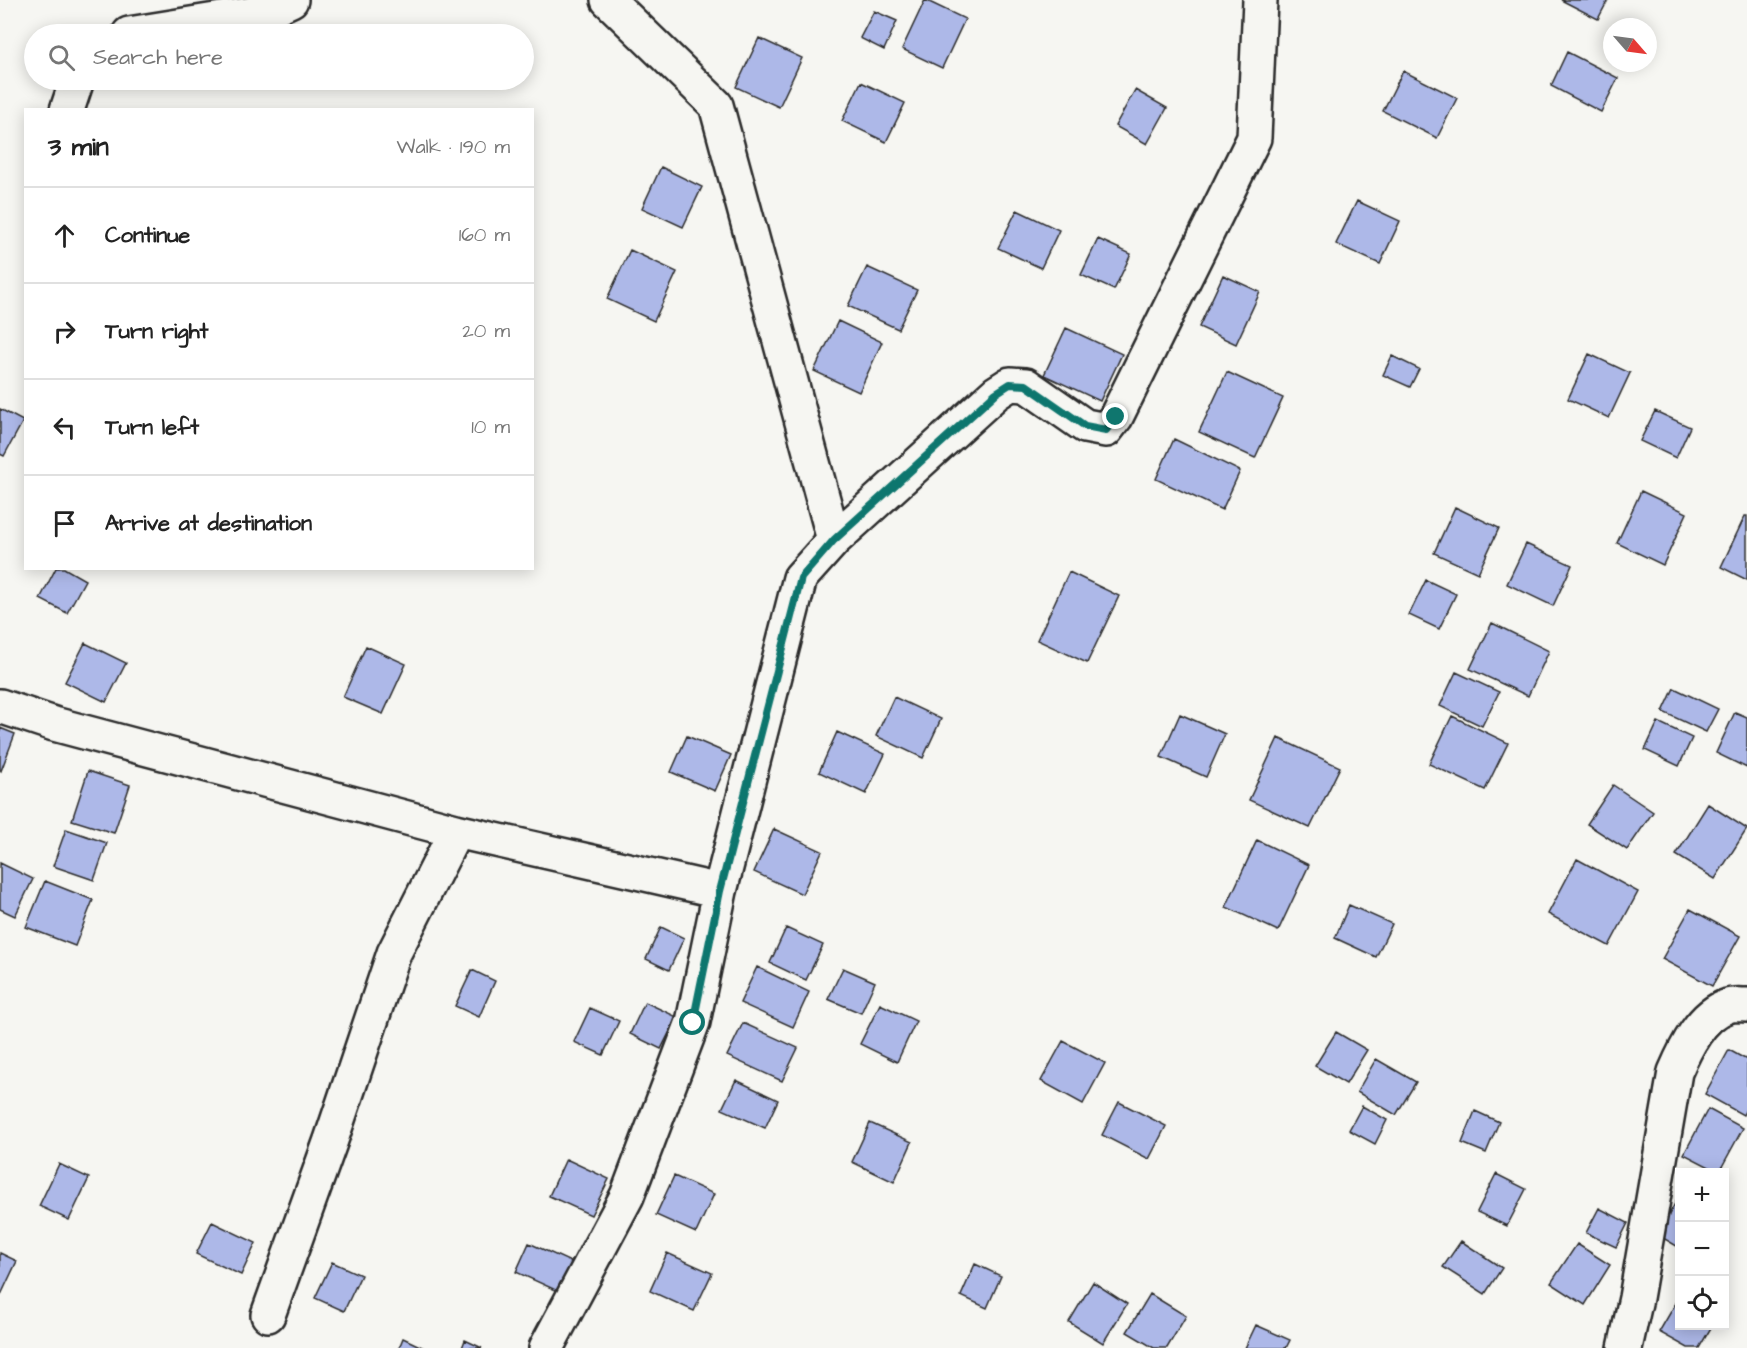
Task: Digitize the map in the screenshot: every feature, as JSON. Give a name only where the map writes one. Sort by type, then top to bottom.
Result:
[{"type":"street","points":[[191,24],[265,12],[291,0]]},
{"type":"street","points":[[608,0],[716,105],[834,540]]},
{"type":"street","points":[[546,1348],[627,1196],[693,1023],[720,891],[801,578],[834,540],[996,393],[1010,384],[1026,385],[1085,426],[1106,430],[1116,417],[1254,138],[1260,0]]},
{"type":"street","points":[[68,108],[74,90]]},
{"type":"street","points":[[0,706],[65,727],[456,831],[720,891]]},
{"type":"street","points":[[268,1315],[331,1140],[394,953],[456,831]]},
{"type":"street","points":[[1625,1348],[1636,1298],[1675,1072],[1688,1043],[1705,1020],[1727,1006],[1747,1005]]},
{"type":"building","points":[[925,0],[965,19],[942,68],[902,49]]},
{"type":"building","points":[[1561,0],[1608,0],[1598,19]]},
{"type":"building","points":[[874,11],[897,21],[884,50],[860,38]]},
{"type":"building","points":[[759,38],[802,58],[779,107],[736,87]]},
{"type":"building","points":[[1567,52],[1618,78],[1601,112],[1551,86]]},
{"type":"building","points":[[1403,71],[1457,98],[1437,138],[1383,111]]},
{"type":"building","points":[[861,82],[905,103],[886,142],[842,121]]},
{"type":"building","points":[[1135,90],[1167,108],[1147,144],[1115,126]]},
{"type":"building","points":[[661,167],[702,187],[683,227],[642,208]]},
{"type":"building","points":[[1357,201],[1400,221],[1380,264],[1336,244]]},
{"type":"building","points":[[1017,210],[1059,230],[1041,268],[998,248]]},
{"type":"building","points":[[1098,239],[1131,254],[1114,290],[1081,275]]},
{"type":"building","points":[[630,250],[677,272],[654,321],[607,299]]},
{"type":"building","points":[[867,267],[917,290],[898,329],[848,306]]},
{"type":"building","points":[[1223,275],[1260,292],[1236,344],[1199,327]]},
{"type":"building","points":[[838,321],[882,342],[859,392],[814,371]]},
{"type":"building","points":[[1066,328],[1122,354],[1100,401],[1044,375]]},
{"type":"building","points":[[1589,354],[1630,373],[1609,418],[1568,399]]},
{"type":"building","points":[[1392,356],[1419,369],[1410,387],[1383,375]]},
{"type":"building","points":[[1227,372],[1283,398],[1255,458],[1199,432]]},
{"type":"building","points":[[0,409],[23,421],[4,456],[0,454]]},
{"type":"building","points":[[1655,411],[1690,427],[1676,458],[1640,441]]},
{"type":"building","points":[[1174,439],[1240,471],[1222,510],[1156,479]]},
{"type":"building","points":[[1641,491],[1687,513],[1663,565],[1617,543]]},
{"type":"building","points":[[1455,507],[1499,528],[1478,573],[1434,553]]},
{"type":"building","points":[[1747,516],[1747,580],[1721,567]]},
{"type":"building","points":[[1526,544],[1572,565],[1553,606],[1507,584]]},
{"type":"building","points":[[55,570],[68,570],[85,580],[67,613],[40,599]]},
{"type":"building","points":[[1069,572],[1119,596],[1087,663],[1037,640]]},
{"type":"building","points":[[1426,580],[1456,594],[1439,629],[1409,615]]},
{"type":"building","points":[[1492,623],[1549,651],[1528,696],[1470,669]]},
{"type":"building","points":[[85,643],[126,663],[106,702],[65,682]]},
{"type":"building","points":[[366,646],[406,664],[383,714],[343,697]]},
{"type":"building","points":[[1456,672],[1499,692],[1482,726],[1440,706]]},
{"type":"building","points":[[1674,688],[1718,709],[1706,732],[1663,712]]},
{"type":"building","points":[[894,697],[941,719],[923,758],[876,736]]},
{"type":"building","points":[[1735,712],[1747,717],[1747,768],[1716,753]]},
{"type":"building","points":[[1180,714],[1225,734],[1206,777],[1161,757]]},
{"type":"building","points":[[1452,716],[1508,743],[1485,790],[1429,764]]},
{"type":"building","points":[[1658,722],[1692,738],[1679,766],[1645,750]]},
{"type":"building","points":[[0,728],[15,734],[1,771],[0,770]]},
{"type":"building","points":[[837,732],[885,754],[866,794],[819,772]]},
{"type":"building","points":[[687,736],[731,755],[715,791],[671,772]]},
{"type":"building","points":[[1278,738],[1340,767],[1310,828],[1249,800]]},
{"type":"building","points":[[88,771],[130,785],[114,833],[72,820]]},
{"type":"building","points":[[1613,785],[1653,812],[1627,850],[1587,824]]},
{"type":"building","points":[[1708,804],[1747,829],[1715,879],[1676,855]]},
{"type":"building","points":[[66,829],[107,843],[94,880],[53,866]]},
{"type":"building","points":[[774,829],[822,851],[802,894],[754,872]]},
{"type":"building","points":[[1257,840],[1309,865],[1278,931],[1226,907]]},
{"type":"building","points":[[1577,859],[1638,892],[1609,946],[1548,914]]},
{"type":"building","points":[[0,863],[33,879],[15,916],[0,909]]},
{"type":"building","points":[[45,881],[93,900],[75,946],[26,927]]},
{"type":"building","points":[[1349,905],[1392,924],[1376,957],[1335,938]]},
{"type":"building","points":[[1690,909],[1740,936],[1712,986],[1662,959]]},
{"type":"building","points":[[661,927],[684,938],[669,970],[646,959]]},
{"type":"building","points":[[786,928],[823,945],[806,980],[770,963]]},
{"type":"building","points":[[757,967],[809,992],[793,1027],[740,1003]]},
{"type":"building","points":[[843,968],[875,982],[861,1013],[828,999]]},
{"type":"building","points":[[472,970],[495,981],[479,1017],[455,1006]]},
{"type":"building","points":[[645,1002],[677,1017],[661,1049],[630,1034]]},
{"type":"building","points":[[880,1004],[916,1021],[897,1062],[860,1044]]},
{"type":"building","points":[[590,1008],[619,1021],[603,1055],[574,1042]]},
{"type":"building","points":[[743,1023],[798,1048],[782,1081],[727,1056]]},
{"type":"building","points":[[1336,1032],[1367,1050],[1346,1084],[1315,1066]]},
{"type":"building","points":[[1063,1041],[1105,1063],[1083,1104],[1041,1081]]},
{"type":"building","points":[[1729,1050],[1747,1060],[1747,1107],[1743,1115],[1705,1094]]},
{"type":"building","points":[[1376,1059],[1416,1082],[1396,1115],[1357,1092]]},
{"type":"building","points":[[736,1080],[778,1100],[765,1128],[722,1109]]},
{"type":"building","points":[[1119,1102],[1166,1126],[1149,1159],[1102,1135]]},
{"type":"building","points":[[1362,1106],[1387,1120],[1375,1144],[1349,1130]]},
{"type":"building","points":[[1708,1109],[1743,1128],[1721,1168],[1711,1168],[1684,1154]]},
{"type":"building","points":[[1475,1111],[1499,1122],[1486,1153],[1462,1143]]},
{"type":"building","points":[[870,1123],[912,1142],[894,1182],[852,1162]]},
{"type":"building","points":[[566,1159],[609,1179],[591,1215],[549,1196]]},
{"type":"building","points":[[59,1164],[89,1178],[69,1220],[39,1206]]},
{"type":"building","points":[[1496,1174],[1526,1189],[1507,1226],[1477,1212]]},
{"type":"building","points":[[674,1176],[714,1194],[696,1233],[656,1215]]},
{"type":"building","points":[[1675,1204],[1675,1245],[1658,1235]]},
{"type":"building","points":[[1599,1208],[1628,1223],[1616,1247],[1586,1233]]},
{"type":"building","points":[[212,1222],[256,1243],[241,1275],[196,1254]]},
{"type":"building","points":[[1461,1241],[1502,1268],[1485,1294],[1443,1267]]},
{"type":"building","points":[[529,1243],[573,1263],[560,1292],[516,1272]]},
{"type":"building","points":[[1577,1244],[1610,1265],[1585,1305],[1551,1283]]},
{"type":"building","points":[[0,1253],[17,1261],[0,1297]]},
{"type":"building","points":[[667,1253],[712,1273],[694,1311],[650,1291]]},
{"type":"building","points":[[332,1262],[361,1275],[344,1311],[315,1298]]},
{"type":"building","points":[[975,1264],[1001,1276],[987,1308],[961,1296]]},
{"type":"building","points":[[1093,1282],[1127,1304],[1103,1343],[1069,1322]]},
{"type":"building","points":[[1150,1294],[1186,1316],[1167,1348],[1154,1348],[1127,1332]]},
{"type":"building","points":[[1675,1305],[1675,1330],[1710,1330],[1699,1348],[1688,1348],[1659,1332]]},
{"type":"building","points":[[1256,1325],[1290,1340],[1286,1348],[1245,1348]]},
{"type":"building","points":[[403,1338],[424,1348],[399,1348]]},
{"type":"building","points":[[465,1340],[482,1348],[462,1348]]},
{"type":"route","points":[[693,1023],[720,891],[801,578],[834,540],[996,393],[1010,384],[1026,385],[1085,426],[1106,430],[1116,417]]}]
